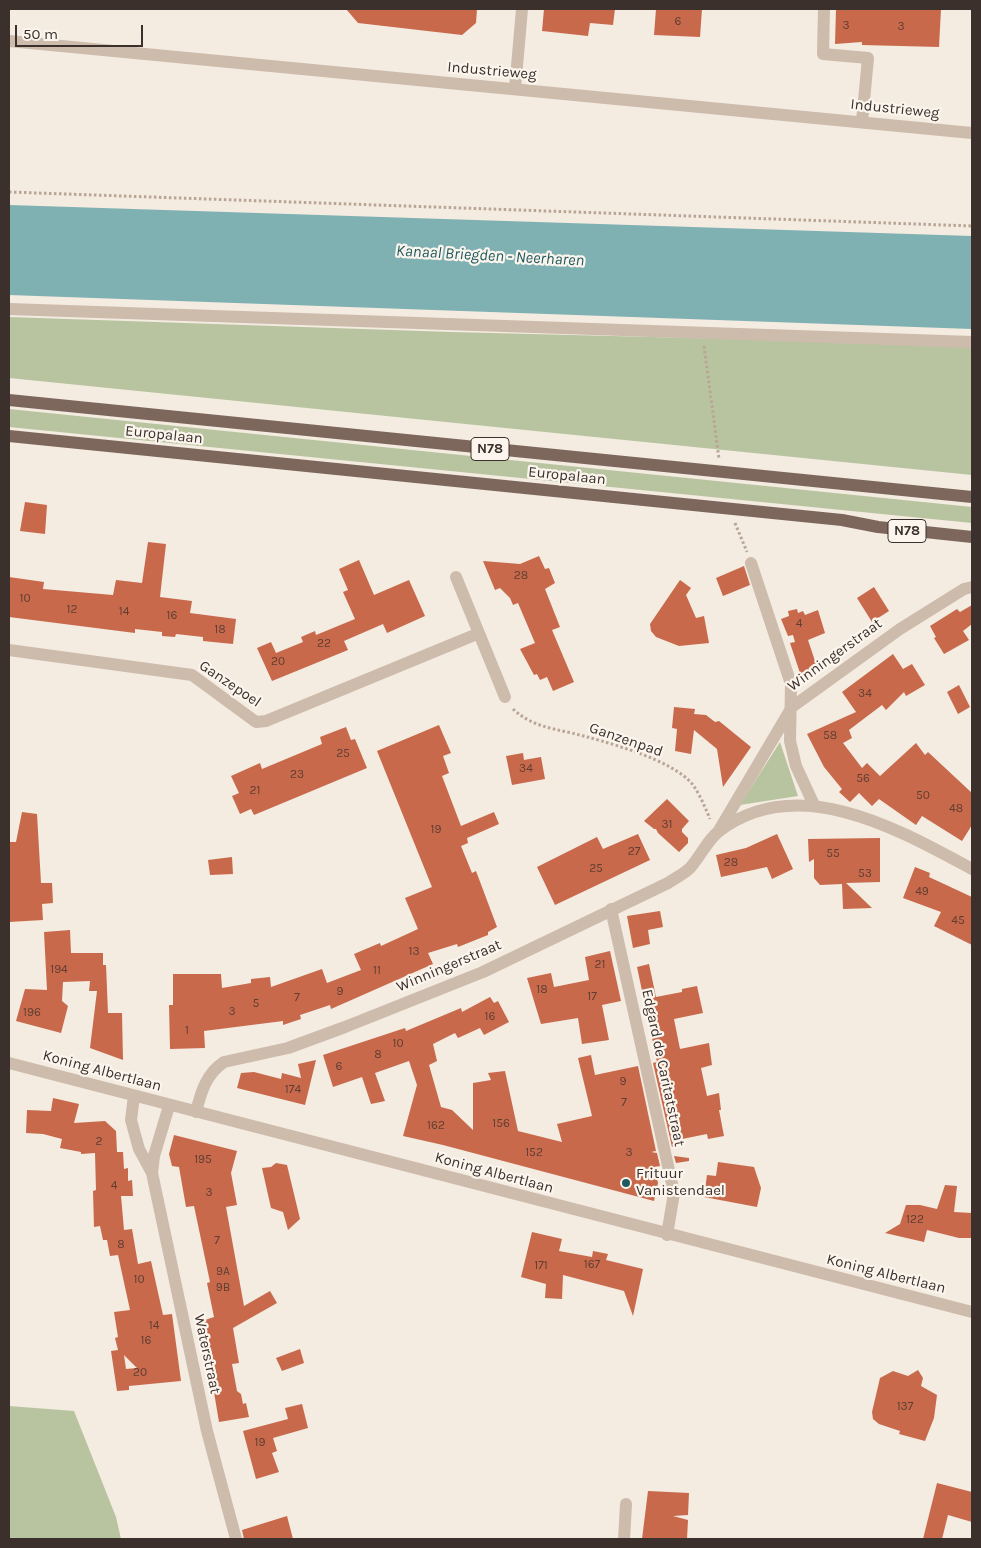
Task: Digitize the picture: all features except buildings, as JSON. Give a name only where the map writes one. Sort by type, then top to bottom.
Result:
[{"type":"main road","name":"Europalaan","points":[[9,400],[972,497]]},
{"type":"main road","name":"Europalaan","points":[[9,436],[842,520],[878,528],[972,537]]},
{"type":"street","points":[[515,89],[522,9]]},
{"type":"street","points":[[824,9],[823,54],[868,58],[862,122]]},
{"type":"street","name":"Industrieweg","points":[[9,41],[972,133]]},
{"type":"street","points":[[9,309],[972,342]]},
{"type":"street","points":[[751,563],[791,684],[790,741],[796,766],[814,805]]},
{"type":"street","points":[[456,578],[477,634],[505,697]]},
{"type":"street","name":"Winningerstraat","points":[[196,1112],[207,1079],[215,1068],[224,1062],[288,1048],[346,1027],[482,972],[668,883],[690,868],[717,832],[792,706],[900,629],[964,589],[972,587]]},
{"type":"street","name":"Ganzepoel","points":[[9,650],[192,675],[256,722],[266,721],[477,634]]},
{"type":"street","name":"Winningerstraat","points":[[717,832],[748,815],[770,807],[814,805],[861,817],[908,834],[972,869]]},
{"type":"street","name":"Edgard de Caritatstraat","points":[[611,909],[674,1193],[667,1234]]},
{"type":"street","name":"Koning Albertlaan","points":[[9,1063],[169,1106],[972,1312]]},
{"type":"street","name":"Waterstraat","points":[[134,1096],[130,1120],[139,1149],[152,1174],[207,1431],[236,1539]]},
{"type":"street","name":"Waterstraat","points":[[152,1174],[154,1156],[169,1106]]},
{"type":"street","points":[[624,1539],[626,1504]]},
{"type":"path","points":[[9,192],[972,226]]},
{"type":"path","points":[[702,333],[721,473]]},
{"type":"path","points":[[730,510],[751,563]]},
{"type":"path","name":"Ganzenpad","points":[[505,697],[523,718],[535,725],[610,743],[654,760],[682,775],[692,784],[717,832]]},
{"type":"green space","points":[[9,317],[451,332],[972,345],[972,475],[9,378]]},
{"type":"green space","points":[[9,409],[972,507],[972,523],[9,427]]},
{"type":"green space","points":[[780,742],[798,796],[740,805]]},
{"type":"green space","points":[[9,1406],[74,1411],[116,1517],[121,1539],[9,1539]]},
{"type":"water","name":"Kanaal Briegden - Neerharen","points":[[9,205],[972,236],[972,329],[9,295]]},
{"type":"place","name":"Frituur Vanistendael","points":[[626,1183]]}]
